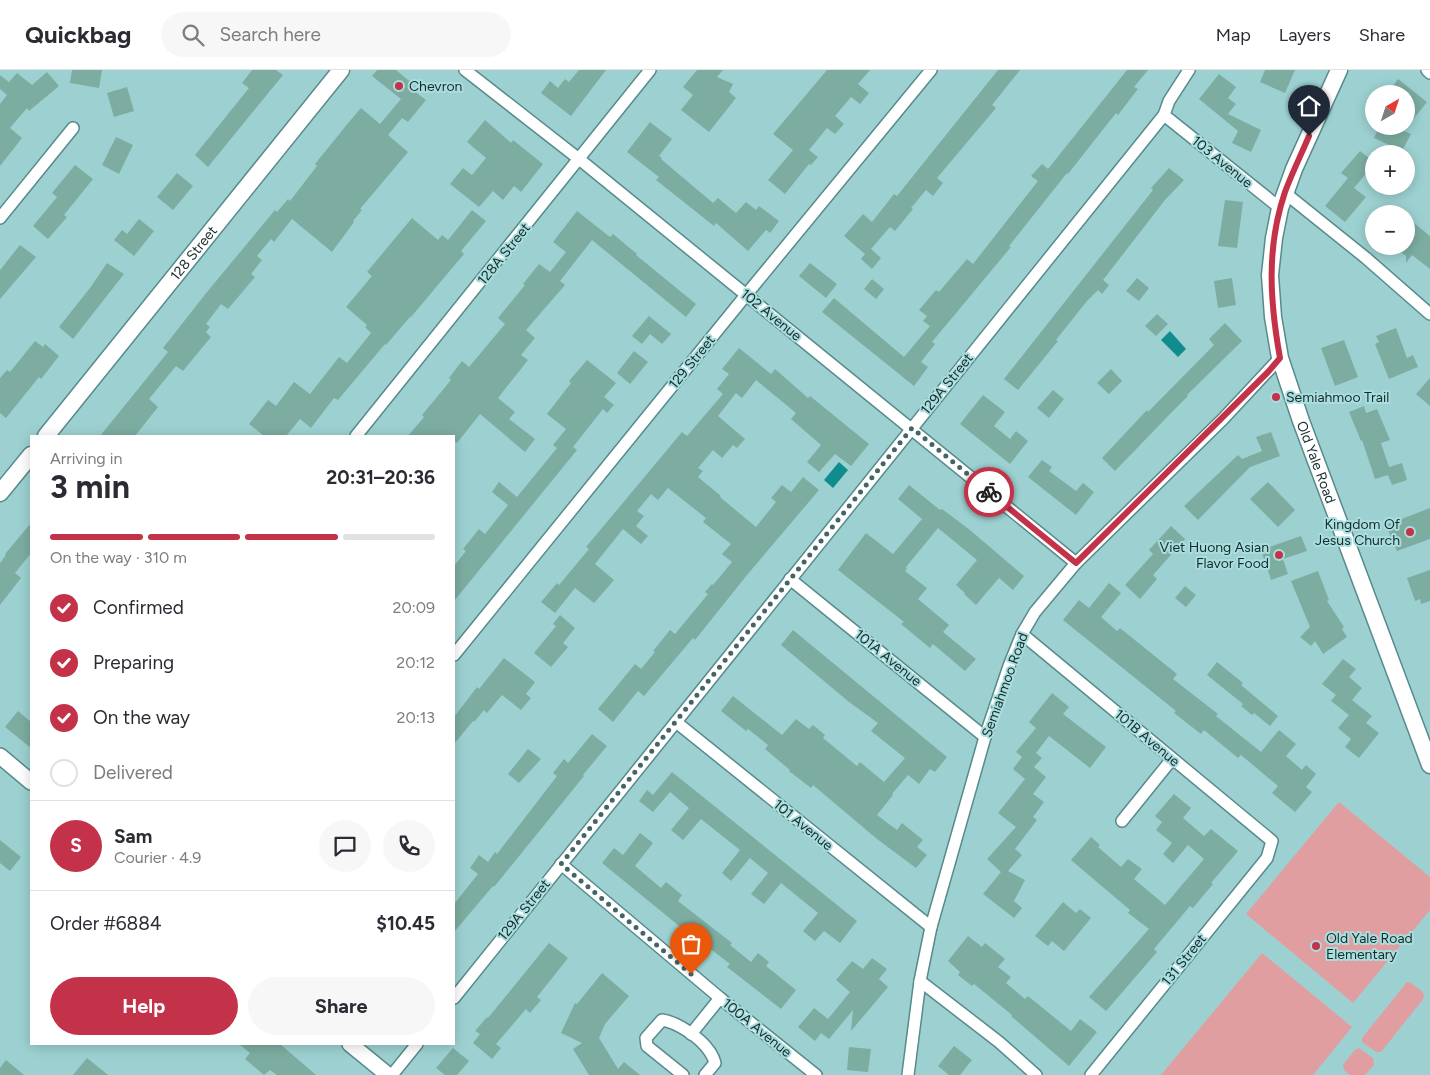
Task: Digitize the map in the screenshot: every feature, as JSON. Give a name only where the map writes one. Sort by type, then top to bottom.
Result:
[{"type":"main road","name":"128 Street","points":[[47,435],[341,70]]},
{"type":"main road","name":"Old Yale Road","points":[[1339,70],[1283,201],[1274,238],[1270,275],[1272,317],[1280,358],[1301,421],[1430,765]]},
{"type":"main road","points":[[0,494],[30,455]]},
{"type":"street","name":"102 Avenue","points":[[465,70],[912,428],[1076,563]]},
{"type":"street","name":"128A Street","points":[[357,435],[650,70]]},
{"type":"street","name":"129 Street","points":[[455,655],[931,70]]},
{"type":"street","name":"129A Street","points":[[455,997],[1164,114],[1169,101],[1189,70]]},
{"type":"street","points":[[1427,70],[1430,73]]},
{"type":"street","name":"103 Avenue","points":[[1164,114],[1283,201],[1366,258],[1430,314]]},
{"type":"street","points":[[0,218],[73,128]]},
{"type":"street","name":"Semiahmoo Road","points":[[908,1075],[920,981],[931,928],[985,737],[1022,634],[1035,612],[1076,563],[1223,419],[1280,358]]},
{"type":"street","name":"101A Avenue","points":[[790,579],[985,737]]},
{"type":"street","name":"101B Avenue","points":[[1022,634],[1272,841]]},
{"type":"street","name":"101 Avenue","points":[[676,722],[931,928]]},
{"type":"street","points":[[0,756],[30,781]]},
{"type":"street","points":[[1122,821],[1172,759]]},
{"type":"street","name":"131 Street","points":[[1091,1075],[1267,858],[1272,841]]},
{"type":"street","name":"100A Avenue","points":[[561,864],[720,998],[816,1075]]},
{"type":"street","points":[[920,981],[999,1042],[1036,1075]]},
{"type":"street","points":[[691,1034],[720,998]]},
{"type":"street","points":[[683,1075],[647,1046],[646,1038],[662,1020],[672,1022],[691,1034],[710,1051],[715,1063],[705,1075]]},
{"type":"street","points":[[351,1045],[390,1075],[416,1045]]},
{"type":"shaded area","points":[[1339,802],[1430,877],[1430,910],[1353,1003],[1246,914]]},
{"type":"shaded area","points":[[1262,953],[1352,1027],[1313,1075],[1161,1075]]},
{"type":"shaded area","points":[[1407,982],[1423,992],[1424,998],[1381,1052],[1376,1052],[1362,1042],[1362,1038]]},
{"type":"shaded area","points":[[1359,1048],[1373,1058],[1374,1065],[1365,1075],[1350,1075],[1344,1070],[1343,1065],[1355,1050]]},
{"type":"water","points":[[1170,331],[1186,349],[1178,357],[1161,340]]},
{"type":"water","points":[[839,462],[848,470],[833,488],[824,480]]},
{"type":"building","points":[[72,70],[102,70],[99,88],[70,83]]},
{"type":"building","points":[[252,70],[276,70],[283,75],[208,167],[195,155],[249,88],[242,83]]},
{"type":"building","points":[[377,70],[396,70],[413,84],[410,88],[426,100],[408,122],[402,118],[388,135],[408,152],[360,209],[362,210],[332,252],[292,219],[274,242],[271,239],[257,256],[262,260],[251,274],[255,277],[228,309],[221,304],[206,324],[210,327],[206,332],[211,337],[183,371],[176,366],[149,399],[158,407],[136,435],[101,435],[168,352],[163,348],[207,292],[275,210],[277,212],[288,199],[290,201],[317,166],[315,164],[361,108],[380,124],[401,99],[372,76]]},
{"type":"building","points":[[579,70],[606,70],[571,116],[541,93],[550,81],[558,88],[565,79],[569,82]]},
{"type":"building","points":[[697,70],[723,70],[717,77],[733,84],[729,92],[736,98],[709,132],[681,110],[693,95],[683,87]]},
{"type":"building","points":[[827,70],[870,70],[858,84],[869,93],[860,104],[851,97],[835,116],[844,124],[835,134],[827,128],[809,150],[818,157],[811,165],[809,164],[785,194],[768,180],[793,150],[773,134]]},
{"type":"building","points":[[998,70],[1020,70],[992,105],[996,108],[937,178],[943,183],[933,196],[926,190],[895,231],[890,227],[871,249],[881,258],[872,269],[861,259],[865,254],[844,236],[863,214],[872,222],[894,194],[897,196]]},
{"type":"building","points":[[1127,70],[1148,70],[1134,87],[1138,89],[1118,115],[1116,113],[1009,246],[1011,247],[932,342],[935,344],[921,362],[928,367],[914,386],[822,312],[834,298],[904,357],[930,326],[923,321],[927,316],[919,310],[936,290],[939,292],[967,259],[973,264],[1038,181],[1031,176],[1042,164],[1048,169]]},
{"type":"building","points":[[1265,70],[1295,70],[1285,93],[1260,82]]},
{"type":"building","points":[[47,72],[59,86],[29,111],[27,108],[10,128],[22,138],[0,166],[0,104],[7,95],[0,89],[0,75],[9,82],[17,73],[32,85]]},
{"type":"building","points":[[1219,74],[1236,87],[1228,98],[1236,104],[1228,114],[1261,130],[1251,152],[1232,143],[1238,131],[1199,99]]},
{"type":"building","points":[[1398,79],[1406,85],[1394,85]]},
{"type":"building","points":[[127,87],[134,111],[114,117],[107,93]]},
{"type":"building","points":[[1415,92],[1427,102],[1415,117]]},
{"type":"building","points":[[485,120],[511,143],[513,140],[543,164],[521,192],[514,186],[503,200],[493,191],[479,207],[450,184],[463,168],[472,175],[486,158],[467,142]]},
{"type":"building","points":[[650,122],[672,139],[659,156],[661,159],[713,203],[718,198],[736,213],[746,202],[756,210],[759,206],[779,221],[770,233],[766,230],[748,251],[716,223],[714,226],[656,180],[659,177],[627,152]]},
{"type":"building","points":[[1375,135],[1410,135],[1405,145],[1389,145],[1374,138]]},
{"type":"building","points":[[116,137],[133,145],[119,174],[102,165]]},
{"type":"building","points":[[1360,151],[1365,155],[1365,175],[1354,188],[1366,197],[1345,222],[1325,206],[1348,178],[1341,173]]},
{"type":"building","points":[[75,165],[93,179],[64,215],[67,217],[48,239],[33,226],[57,197],[52,193]]},
{"type":"building","points":[[1169,168],[1184,180],[1165,200],[1103,280],[1109,285],[1102,294],[1098,290],[1087,301],[1056,340],[1058,341],[1018,390],[1004,379],[1153,190],[1151,188]]},
{"type":"building","points":[[177,173],[193,186],[173,210],[157,197]]},
{"type":"building","points":[[1225,200],[1243,202],[1237,248],[1218,246]]},
{"type":"building","points":[[472,210],[486,221],[461,251],[464,254],[411,317],[385,344],[338,400],[334,398],[311,428],[300,419],[287,435],[263,435],[249,424],[268,400],[276,406],[294,382],[310,394],[339,357],[347,363],[371,333],[365,327],[367,325],[346,307],[372,276],[367,272],[412,218],[438,240],[442,235],[448,240]]},
{"type":"building","points":[[577,211],[610,237],[613,234],[696,304],[686,317],[592,240],[560,281],[565,285],[526,330],[535,338],[521,355],[528,360],[498,398],[515,412],[509,419],[535,439],[525,452],[480,414],[457,443],[455,442],[455,435],[409,435],[424,417],[422,415],[451,380],[449,378],[462,361],[469,367],[505,324],[498,318],[525,285],[523,284],[539,264],[550,272],[566,252],[553,242]]},
{"type":"building","points":[[139,219],[154,231],[134,256],[114,240],[122,230],[127,234]]},
{"type":"building","points":[[1415,224],[1430,236],[1430,269],[1412,255],[1415,255]]},
{"type":"building","points":[[20,245],[36,257],[0,299],[0,270]]},
{"type":"building","points":[[1405,255],[1412,255],[1406,263]]},
{"type":"building","points":[[107,263],[124,274],[73,339],[59,327]]},
{"type":"building","points":[[810,263],[837,284],[826,298],[799,276]]},
{"type":"building","points":[[1137,278],[1149,288],[1139,301],[1126,291]]},
{"type":"building","points":[[1232,278],[1236,305],[1218,308],[1214,281]]},
{"type":"building","points":[[872,279],[884,289],[876,299],[864,289]]},
{"type":"building","points":[[1157,314],[1168,324],[1156,336],[1145,326]]},
{"type":"building","points":[[649,316],[671,334],[662,344],[650,334],[642,344],[632,336]]},
{"type":"building","points":[[1225,323],[1242,341],[1187,395],[1115,471],[1102,458],[1147,410],[1148,412],[1214,345],[1209,339]]},
{"type":"building","points":[[1396,328],[1407,358],[1413,355],[1418,367],[1389,379],[1375,344],[1379,342],[1376,336]]},
{"type":"building","points":[[1344,340],[1358,377],[1335,386],[1321,348]]},
{"type":"building","points":[[35,341],[43,347],[45,344],[59,356],[41,379],[39,377],[6,418],[0,413],[0,378],[7,370],[10,372]]},
{"type":"building","points":[[739,348],[771,374],[775,369],[808,398],[810,396],[869,444],[851,466],[835,454],[819,472],[807,462],[821,445],[791,419],[796,413],[756,380],[742,398],[736,393],[718,416],[745,439],[737,448],[733,445],[722,458],[713,450],[698,468],[703,471],[698,477],[756,527],[776,502],[771,498],[782,485],[791,492],[803,477],[819,490],[695,640],[693,638],[644,696],[638,691],[613,722],[598,709],[635,664],[641,669],[670,630],[675,634],[708,594],[705,592],[732,562],[722,554],[731,544],[703,522],[706,518],[668,488],[658,500],[651,494],[637,511],[644,516],[636,526],[648,536],[641,544],[623,529],[595,564],[614,580],[594,603],[575,588],[555,613],[541,602],[557,583],[559,585],[589,549],[586,547],[682,432],[687,436],[723,394],[717,389],[729,374],[722,369]]},
{"type":"building","points":[[634,351],[648,362],[630,384],[617,373]]},
{"type":"building","points":[[587,360],[616,383],[604,397],[614,405],[607,413],[603,409],[573,447],[577,450],[455,600],[455,565],[466,551],[463,549],[479,529],[485,534],[508,505],[492,492],[499,482],[517,497],[557,448],[553,445],[566,429],[547,414],[571,383],[569,381]]},
{"type":"building","points":[[1111,369],[1122,381],[1109,394],[1097,383]]},
{"type":"building","points":[[1430,378],[1430,406],[1416,394]]},
{"type":"building","points":[[1053,390],[1064,399],[1049,418],[1037,408]]},
{"type":"building","points":[[983,395],[1005,412],[994,426],[1010,439],[1016,431],[1028,441],[1010,464],[960,424]]},
{"type":"building","points":[[1364,406],[1366,413],[1377,409],[1390,440],[1381,443],[1389,467],[1402,463],[1407,480],[1392,485],[1388,475],[1375,479],[1362,440],[1349,412]]},
{"type":"building","points":[[1271,432],[1280,456],[1250,467],[1198,520],[1184,506],[1238,455],[1242,459],[1262,451],[1256,437]]},
{"type":"building","points":[[1042,460],[1052,467],[1049,471],[1076,491],[1083,483],[1094,492],[1076,515],[1028,477]]},
{"type":"building","points":[[1268,482],[1295,510],[1278,527],[1250,499]]},
{"type":"building","points":[[909,485],[940,510],[942,509],[970,530],[1024,576],[1013,590],[999,578],[976,605],[956,585],[977,560],[938,528],[906,567],[905,571],[927,588],[918,599],[949,625],[943,632],[976,659],[965,671],[933,644],[930,648],[901,624],[904,622],[838,570],[866,533],[893,554],[922,519],[898,499]]},
{"type":"building","name":"Kingdom Of Jesus Church","points":[[1430,508],[1430,539],[1397,551],[1386,525]]},
{"type":"building","points":[[30,524],[30,554],[15,573],[21,578],[0,605],[0,563],[5,554]]},
{"type":"building","points":[[1171,526],[1185,539],[1153,575],[1157,579],[1140,599],[1125,585],[1153,554],[1149,550]]},
{"type":"building","name":"Viet Huong Asian Flavor Food","points":[[1301,536],[1307,551],[1283,559],[1288,574],[1271,580],[1261,550]]},
{"type":"building","points":[[1430,570],[1430,601],[1421,604],[1420,599],[1415,601],[1407,578]]},
{"type":"building","points":[[1318,571],[1329,600],[1327,601],[1344,627],[1342,629],[1347,637],[1323,654],[1315,641],[1311,646],[1300,637],[1310,627],[1291,581]]},
{"type":"building","points":[[1109,583],[1121,593],[1101,617],[1117,631],[1120,628],[1177,674],[1173,679],[1218,714],[1216,716],[1261,752],[1279,730],[1296,744],[1286,756],[1302,770],[1306,765],[1316,774],[1306,787],[1312,792],[1295,812],[1272,793],[1278,786],[1241,755],[1238,758],[1204,730],[1201,734],[1174,713],[1176,711],[1063,620],[1079,600],[1089,608]]},
{"type":"building","points":[[1185,586],[1196,595],[1186,607],[1175,598]]},
{"type":"building","points":[[560,615],[575,628],[563,643],[568,647],[551,667],[534,653],[556,626],[553,624]]},
{"type":"building","points":[[793,630],[947,757],[935,772],[930,769],[919,784],[908,775],[877,815],[897,830],[902,823],[923,840],[917,847],[927,855],[916,868],[877,839],[813,785],[811,788],[789,771],[765,749],[768,745],[748,729],[746,731],[721,711],[733,696],[782,735],[796,719],[809,729],[813,725],[825,735],[823,738],[857,766],[860,762],[884,782],[905,758],[871,731],[878,723],[849,702],[781,645]]},
{"type":"building","points":[[504,658],[535,682],[526,694],[531,698],[521,710],[502,695],[487,713],[484,710],[473,721],[455,743],[455,716],[477,687],[479,689]]},
{"type":"building","points":[[1343,659],[1356,669],[1349,677],[1362,688],[1352,700],[1372,716],[1366,723],[1379,733],[1359,758],[1345,747],[1351,739],[1338,728],[1349,715],[1331,701],[1336,695],[1322,684]]},
{"type":"building","points":[[1217,662],[1243,683],[1241,685],[1278,716],[1270,726],[1254,713],[1252,715],[1241,706],[1243,704],[1207,675]]},
{"type":"building","points":[[1052,693],[1069,707],[1063,714],[1106,747],[1090,768],[1049,736],[1036,753],[1042,758],[1034,767],[1046,777],[1033,794],[1044,802],[1033,817],[1037,820],[1015,849],[1022,855],[1008,871],[1025,880],[1014,901],[1022,908],[1014,918],[983,894],[1001,872],[987,859],[1016,827],[998,813],[1025,779],[1013,769],[1022,757],[1016,752],[1036,728],[1029,722]]},
{"type":"building","points":[[18,711],[30,721],[30,747],[5,727]]},
{"type":"building","points":[[592,734],[607,746],[494,887],[455,931],[455,903],[478,874],[470,868],[479,855],[488,862],[495,852],[497,854],[557,776],[553,773],[564,759],[568,763]]},
{"type":"building","points":[[528,749],[541,759],[519,783],[508,774]]},
{"type":"building","points":[[672,772],[857,921],[840,943],[824,931],[815,941],[803,931],[818,913],[781,883],[764,904],[751,894],[768,873],[750,858],[731,881],[722,873],[740,850],[701,819],[683,840],[671,830],[689,808],[670,792],[653,812],[639,801],[647,790],[653,795]]},
{"type":"building","points":[[1174,794],[1191,808],[1183,818],[1204,836],[1211,829],[1238,851],[1193,908],[1190,906],[1154,949],[1157,952],[1106,1011],[1089,997],[1149,929],[1128,913],[1130,910],[1071,860],[1091,837],[1100,845],[1098,847],[1121,867],[1128,859],[1142,869],[1134,879],[1165,905],[1204,859],[1188,845],[1173,863],[1163,854],[1172,843],[1156,830],[1162,822],[1155,816]]},
{"type":"building","points":[[640,833],[653,843],[635,866],[661,888],[666,882],[682,895],[678,901],[732,943],[730,945],[751,962],[758,953],[769,962],[766,966],[796,990],[781,1009],[727,967],[730,964],[684,930],[602,863],[614,848],[623,855]]},
{"type":"building","points":[[0,840],[21,857],[10,871],[0,863]]},
{"type":"building","points":[[1063,902],[1076,913],[1080,909],[1091,918],[1064,951],[1052,941],[1048,946],[1035,936]]},
{"type":"building","points":[[968,936],[982,947],[985,943],[1005,959],[998,967],[1011,977],[1006,983],[1025,999],[1028,996],[1071,1031],[1080,1019],[1097,1032],[1069,1066],[1012,1015],[974,984],[972,986],[958,975],[960,972],[948,961]]},
{"type":"building","points":[[549,943],[568,958],[537,997],[541,1000],[530,1013],[526,1009],[496,1044],[501,1048],[492,1059],[473,1043],[480,1034],[475,1031],[488,1018]]},
{"type":"building","points":[[872,958],[887,969],[879,979],[888,987],[851,1031],[853,1010],[829,1039],[821,1033],[815,1041],[798,1027],[814,1008],[828,1019],[850,992],[836,980],[852,961],[863,969]]},
{"type":"building","points":[[602,973],[629,996],[605,1024],[599,1038],[618,1069],[624,1062],[640,1075],[589,1075],[573,1049],[582,1043],[561,1033],[575,1003],[577,1004]]},
{"type":"building","points":[[240,1045],[281,1045],[316,1075],[277,1075],[270,1070],[264,1075],[245,1059],[250,1053]]},
{"type":"building","points":[[954,1046],[972,1060],[960,1075],[949,1075],[938,1066]]},
{"type":"building","points":[[849,1047],[871,1049],[868,1072],[847,1070]]},
{"type":"building","points":[[453,1048],[469,1061],[457,1075],[445,1075],[436,1068]]},
{"type":"building","points":[[87,1058],[108,1075],[73,1075]]},
{"type":"building","points":[[6,1060],[24,1075],[0,1075],[0,1068]]},
{"type":"way so far","points":[[691,974],[561,864],[912,428],[989,492]]},
{"type":"place","name":"Chevron","points":[[399,86]]},
{"type":"place","name":"Semiahmoo Trail","points":[[1276,397]]},
{"type":"place","name":"Kingdom Of Jesus Church","points":[[1410,532]]},
{"type":"place","name":"Viet Huong Asian Flavor Food","points":[[1279,555]]},
{"type":"place","name":"Old Yale Road Elementary","points":[[1316,946]]},
{"type":"route","points":[[989,492],[1076,563],[1223,419],[1268,372],[1280,358],[1272,317],[1270,275],[1274,238],[1285,193],[1309,136]]}]
